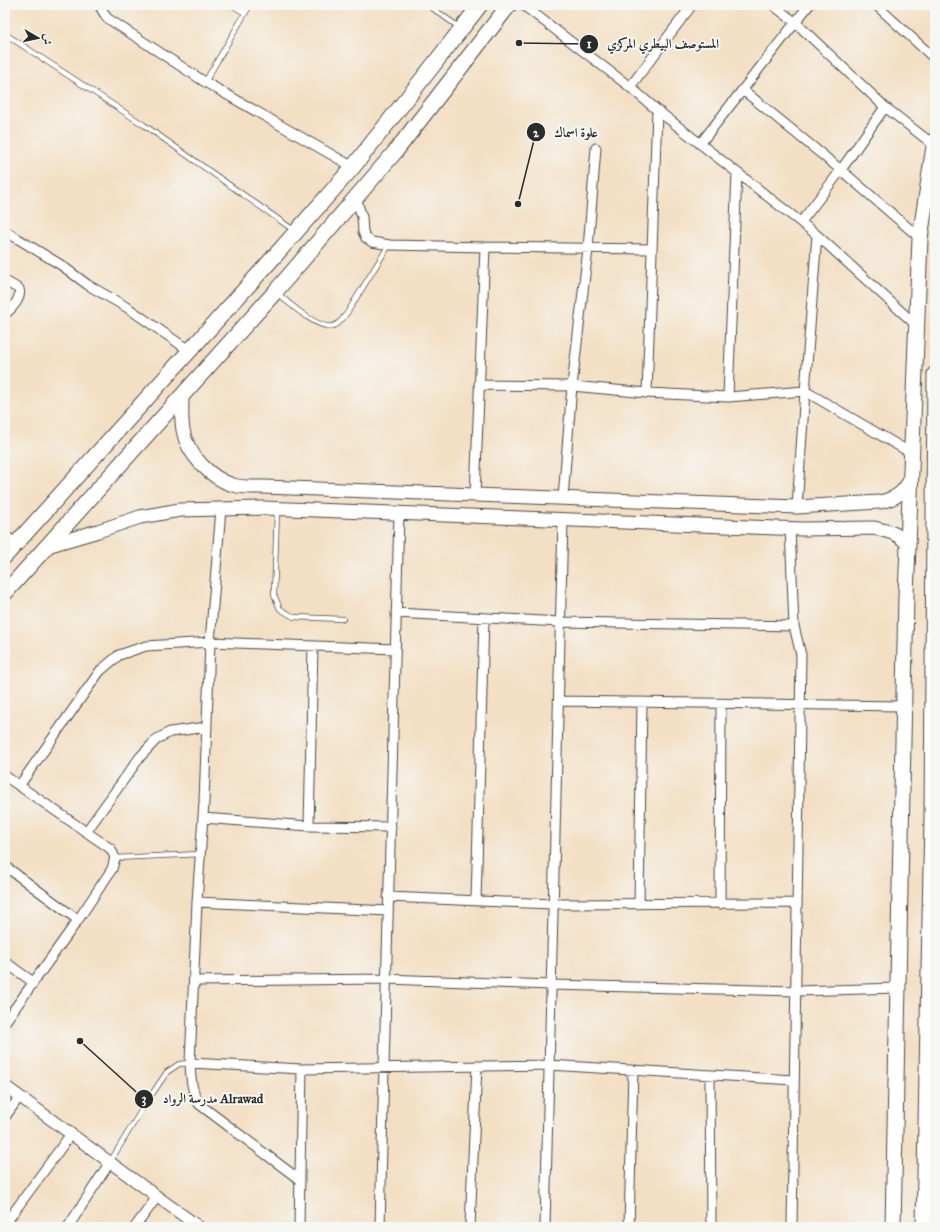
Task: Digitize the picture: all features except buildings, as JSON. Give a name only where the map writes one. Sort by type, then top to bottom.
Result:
[{"type":"main road","points":[[5,556],[11,539],[190,351],[353,167],[480,5]]},
{"type":"main road","points":[[5,593],[275,292],[356,198],[395,152],[509,5]]},
{"type":"main road","points":[[893,1227],[907,571],[916,325],[920,238],[935,143]]},
{"type":"main road","points":[[272,258],[291,273]]},
{"type":"main road","points":[[924,1227],[932,817],[935,374]]},
{"type":"main road","points":[[182,395],[183,430],[190,448],[201,464],[216,477],[234,485],[797,507],[890,500],[899,495],[906,488],[911,478]]},
{"type":"main road","points":[[912,449],[914,438],[918,436],[924,435],[930,438],[934,444]]},
{"type":"main road","points":[[263,508],[264,487]]},
{"type":"main road","points":[[513,518],[514,496]]},
{"type":"main road","points":[[47,546],[140,517],[180,510],[263,508],[790,528],[874,528],[896,534],[908,545]]},
{"type":"main road","points":[[907,571],[910,576],[920,580],[926,578],[934,569]]},
{"type":"street","points":[[99,5],[107,18],[205,82],[353,167]]},
{"type":"street","points":[[523,5],[630,86],[657,110],[817,235],[916,325]]},
{"type":"street","points":[[630,86],[692,5]]},
{"type":"street","points":[[773,5],[796,23],[885,107],[935,143]]},
{"type":"street","points":[[700,144],[810,5]]},
{"type":"street","points":[[876,5],[935,59]]},
{"type":"street","points":[[743,90],[841,170],[920,238]]},
{"type":"street","points":[[801,222],[841,170],[885,107]]},
{"type":"street","points":[[647,393],[657,110]]},
{"type":"street","points":[[563,498],[572,386],[588,249],[596,148]]},
{"type":"street","points":[[728,397],[737,173]]},
{"type":"street","points":[[356,198],[362,217],[363,232],[366,238],[372,242],[390,245],[485,248],[652,249]]},
{"type":"street","points":[[5,231],[60,265],[88,285],[128,308],[190,351]]},
{"type":"street","points":[[797,507],[804,391],[817,235]]},
{"type":"street","points":[[475,495],[485,248]]},
{"type":"street","points":[[5,282],[19,289],[20,293],[19,297],[5,314]]},
{"type":"street","points":[[479,385],[572,386],[647,393],[728,397],[804,391],[912,449]]},
{"type":"street","points":[[221,509],[210,642],[203,818],[197,902],[190,1062],[193,1091],[199,1104],[300,1180]]},
{"type":"street","points":[[380,1227],[399,514]]},
{"type":"street","points":[[545,1227],[563,520]]},
{"type":"street","points":[[790,528],[794,626],[801,655],[792,1227]]},
{"type":"street","points":[[396,613],[560,622],[794,626]]},
{"type":"street","points":[[476,901],[484,618]]},
{"type":"street","points":[[19,786],[100,671],[118,655],[146,646],[210,642],[396,649]]},
{"type":"street","points":[[308,826],[313,646]]},
{"type":"street","points":[[558,701],[904,706]]},
{"type":"street","points":[[639,904],[642,702]]},
{"type":"street","points":[[720,904],[721,704]]},
{"type":"street","points":[[86,832],[140,757],[157,739],[170,732],[207,727]]},
{"type":"street","points":[[5,776],[111,849],[115,858],[112,869],[78,920],[5,1022]]},
{"type":"street","points":[[203,818],[308,826],[391,827]]},
{"type":"street","points":[[5,866],[78,920]]},
{"type":"street","points":[[388,897],[553,904],[797,903]]},
{"type":"street","points":[[197,902],[388,911]]},
{"type":"street","points":[[5,962],[33,982]]},
{"type":"street","points":[[194,981],[386,979],[796,991],[898,988]]},
{"type":"street","points":[[190,1062],[302,1069],[549,1065],[794,1080]]},
{"type":"street","points":[[470,1227],[477,1066]]},
{"type":"street","points":[[299,1227],[302,1069]]},
{"type":"street","points":[[629,1227],[633,1070]]},
{"type":"street","points":[[710,1075],[711,1227]]},
{"type":"street","points":[[5,1086],[199,1227]]},
{"type":"street","points":[[5,1117],[20,1096]]},
{"type":"street","points":[[5,1224],[71,1134]]},
{"type":"street","points":[[68,1227],[110,1162]]},
{"type":"street","points":[[136,1227],[157,1197]]},
{"type":"lane","points":[[232,5],[245,13]]},
{"type":"lane","points":[[205,82],[250,5]]},
{"type":"lane","points":[[428,5],[461,29]]},
{"type":"lane","points":[[5,34],[144,125],[296,232]]},
{"type":"lane","points":[[275,292],[315,323],[323,326],[333,326],[340,323],[390,245]]},
{"type":"lane","points":[[277,509],[274,594],[280,609],[294,617],[344,619]]},
{"type":"lane","points":[[115,858],[201,854]]},
{"type":"lane","points":[[110,1162],[144,1106],[167,1072],[179,1064],[190,1062]]},
{"type":"place","name":"المستوصف البيطري المركزي","points":[[519,43]]},
{"type":"place","name":"علوة اسماك","points":[[518,204]]},
{"type":"place","name":"مدرسة الرواد Alrawad","points":[[80,1041]]}]
